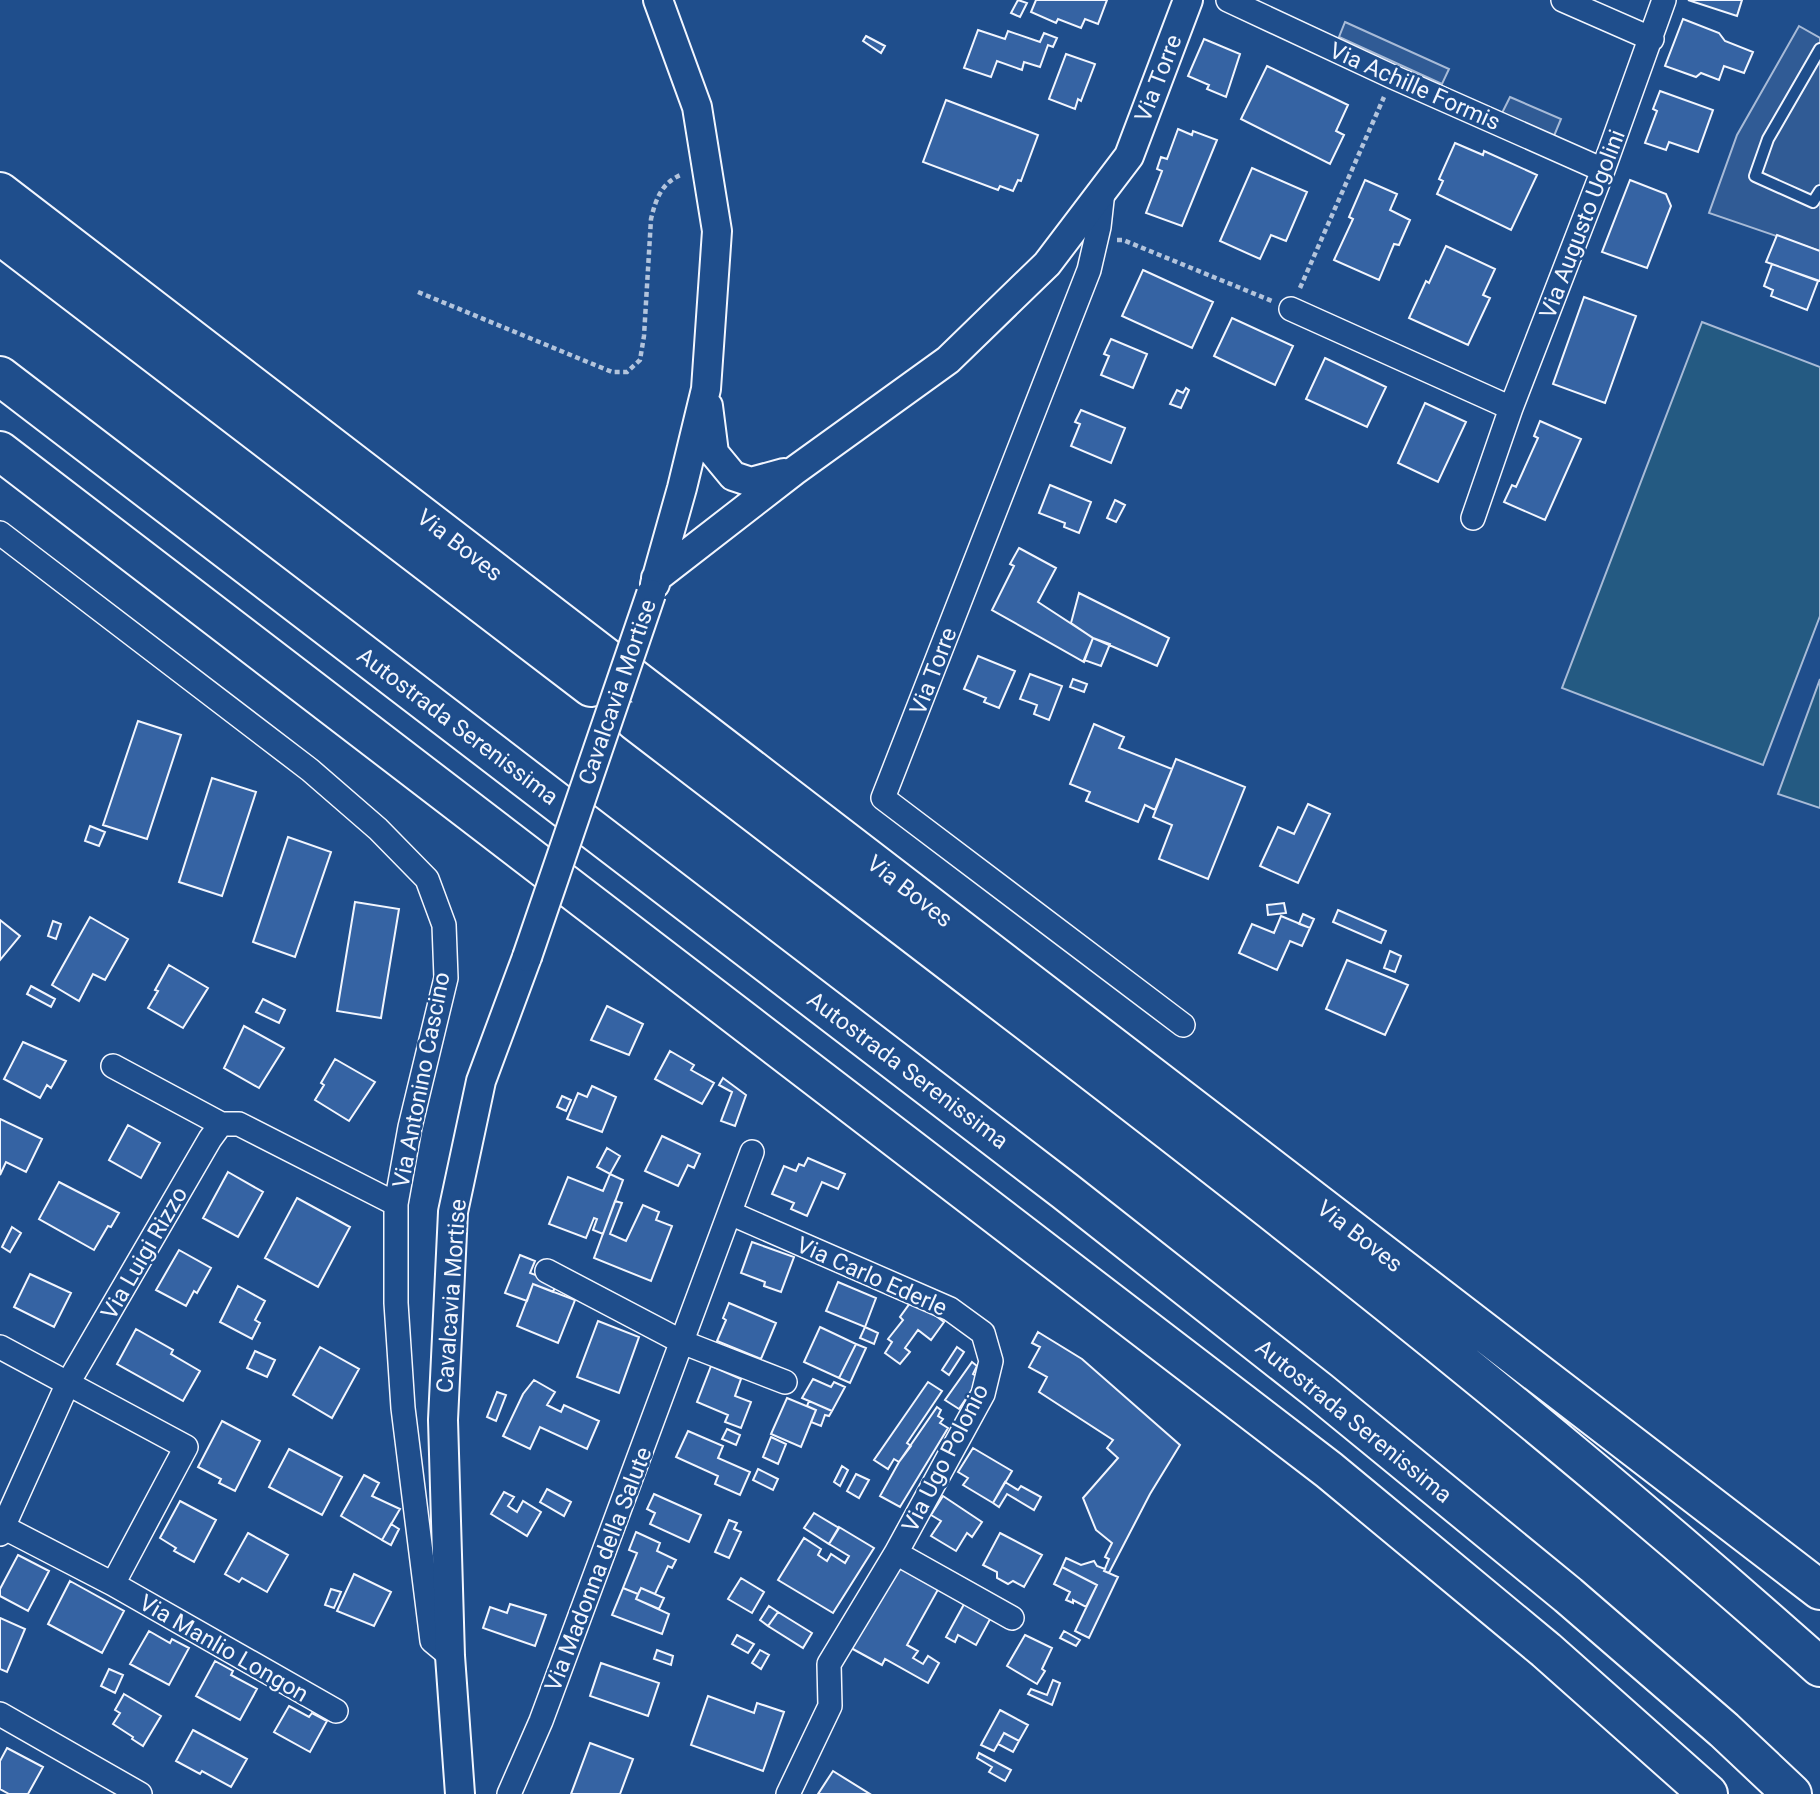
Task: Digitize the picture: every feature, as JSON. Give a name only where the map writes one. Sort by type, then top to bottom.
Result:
[{"type":"highway","name":"Via Boves","points":[[0,192],[1820,1590]]},
{"type":"highway","name":"Via Boves","points":[[0,235],[591,687]]},
{"type":"highway","name":"Autostrada Serenissima","points":[[0,376],[1065,1191],[1319,1391],[1568,1595],[1724,1730],[1792,1794]]},
{"type":"highway","points":[[0,451],[1329,1470],[1546,1650],[1708,1794]]},
{"type":"highway","name":"Via Boves","points":[[635,721],[1279,1215],[1645,1516],[1820,1667]]},
{"type":"street","name":"Cavalcavia Mortise","points":[[460,1794],[450,1656],[443,1420],[453,1212],[481,1081],[527,957],[654,586],[706,389],[717,231],[697,107],[658,0]]},
{"type":"street","name":"Via Torre","points":[[1129,156],[1188,0]]},
{"type":"street","name":"Via Achille Formis","points":[[1228,0],[1603,170]]},
{"type":"street","points":[[1563,0],[1652,39]]},
{"type":"street","name":"Via Augusto Ugolini","points":[[1473,518],[1511,408],[1603,170],[1664,0]]},
{"type":"street","name":"Cavalcavia Mortise","points":[[654,586],[794,471],[948,360],[1047,264],[1129,156]]},
{"type":"street","name":"Via Torre","points":[[1103,191],[1099,227],[1089,270],[883,798],[1183,1025]]},
{"type":"street","points":[[1291,309],[1511,408]]},
{"type":"street","name":"Cavalcavia Mortise","points":[[706,389],[714,453],[733,476],[751,482],[794,471]]},
{"type":"street","name":"Via Antonino Cascino","points":[[0,533],[310,770],[378,829],[427,879],[444,925],[446,978],[410,1127],[396,1204],[396,1303],[403,1408],[432,1641],[450,1656]]},
{"type":"street","points":[[113,1066],[221,1125],[239,1124],[396,1204]]},
{"type":"street","name":"Via Luigi Rizzo","points":[[2,1531],[68,1383],[203,1151],[221,1125]]},
{"type":"street","name":"Via Madonna della Salute","points":[[509,1794],[541,1721],[752,1152]]},
{"type":"street","name":"Via Carlo Ederle","points":[[730,1213],[950,1310],[983,1333],[991,1361]]},
{"type":"street","points":[[547,1271],[682,1342],[785,1382]]},
{"type":"street","points":[[0,1347],[68,1383]]},
{"type":"street","name":"Via Ugo Polonio","points":[[789,1794],[830,1706],[830,1664],[896,1553],[983,1394],[991,1361]]},
{"type":"street","name":"Via Manlio Longon","points":[[68,1383],[186,1447],[113,1584]]},
{"type":"street","name":"Via Manlio Longon","points":[[2,1531],[113,1584],[335,1711]]},
{"type":"street","name":"Via Ugo Polonio","points":[[896,1553],[1012,1618]]},
{"type":"street","points":[[0,1714],[140,1794]]},
{"type":"lane","points":[[1820,49],[1768,139],[1755,176],[1817,204],[1820,191]]},
{"type":"path","points":[[1112,239],[1123,240],[1291,309],[1393,77]]},
{"type":"path","points":[[418,292],[611,372],[627,372],[640,360],[644,336],[651,219],[655,201],[664,185],[678,176],[707,166]]},
{"type":"shaded area","points":[[1345,22],[1449,69],[1442,84],[1339,37]]},
{"type":"shaded area","points":[[1799,26],[1820,38],[1820,251],[1709,213],[1737,135]]},
{"type":"shaded area","points":[[1510,97],[1561,119],[1554,136],[1502,113]]},
{"type":"shaded area","points":[[1702,322],[1820,367],[1820,616],[1763,765],[1562,688]]},
{"type":"shaded area","points":[[1820,679],[1820,808],[1778,794]]},
{"type":"building","points":[[1018,0],[1027,3],[1020,17],[1011,13]]},
{"type":"building","points":[[1036,0],[1107,0],[1098,24],[1085,19],[1081,28],[1058,19],[1056,23],[1031,12]]},
{"type":"building","points":[[1688,0],[1742,0],[1737,16]]},
{"type":"building","points":[[1683,19],[1719,33],[1725,41],[1753,52],[1744,73],[1724,66],[1719,80],[1701,73],[1696,77],[1665,66]]},
{"type":"building","points":[[978,30],[1005,39],[1008,31],[1040,42],[1044,33],[1057,38],[1053,47],[1048,45],[1040,67],[1024,62],[1022,70],[997,61],[991,77],[964,68]]},
{"type":"building","points":[[866,36],[885,46],[881,53],[863,41]]},
{"type":"building","points":[[1204,39],[1240,54],[1226,97],[1207,89],[1209,85],[1188,76]]},
{"type":"building","points":[[1066,54],[1095,64],[1081,101],[1078,99],[1075,109],[1049,99]]},
{"type":"building","points":[[1267,66],[1348,105],[1336,131],[1344,135],[1330,164],[1241,119]]},
{"type":"building","points":[[1660,91],[1713,110],[1698,152],[1669,142],[1666,150],[1645,143],[1657,111],[1653,109]]},
{"type":"building","points":[[946,100],[1038,135],[1021,181],[1018,180],[1013,191],[1000,186],[998,190],[923,162]]},
{"type":"building","points":[[1178,129],[1192,135],[1193,131],[1217,140],[1182,226],[1146,213],[1162,171],[1157,169],[1161,157],[1167,159]]},
{"type":"building","points":[[1455,143],[1483,155],[1484,151],[1537,175],[1511,230],[1437,194],[1443,181],[1439,179]]},
{"type":"building","points":[[1252,168],[1307,192],[1286,241],[1271,235],[1260,259],[1220,241]]},
{"type":"building","points":[[1365,180],[1397,194],[1390,210],[1410,220],[1399,245],[1394,244],[1379,280],[1334,260],[1353,219],[1349,217]]},
{"type":"building","points":[[1630,180],[1666,194],[1671,206],[1647,268],[1602,252]]},
{"type":"building","points":[[1777,235],[1820,251],[1820,281],[1766,262]]},
{"type":"building","points":[[1446,246],[1495,269],[1483,295],[1490,298],[1468,345],[1409,318]]},
{"type":"building","points":[[1772,264],[1818,281],[1807,310],[1771,296],[1773,290],[1764,286]]},
{"type":"building","points":[[1143,270],[1213,302],[1192,348],[1122,316]]},
{"type":"building","points":[[1584,297],[1636,316],[1605,403],[1553,384]]},
{"type":"building","points":[[1232,318],[1293,346],[1275,385],[1214,356]]},
{"type":"building","points":[[1111,339],[1147,354],[1133,388],[1101,375],[1109,356],[1104,354]]},
{"type":"building","points":[[1325,358],[1386,387],[1367,427],[1306,399]]},
{"type":"building","points":[[1186,388],[1189,390],[1181,408],[1170,404],[1177,390],[1183,393]]},
{"type":"building","points":[[1425,403],[1466,422],[1438,482],[1398,463]]},
{"type":"building","points":[[1081,410],[1125,428],[1111,463],[1071,446],[1080,424],[1075,422]]},
{"type":"building","points":[[1540,421],[1581,439],[1545,520],[1504,502],[1512,485],[1516,487],[1538,438],[1534,436]]},
{"type":"building","points":[[1050,485],[1091,502],[1079,533],[1064,527],[1065,523],[1039,513]]},
{"type":"building","points":[[1115,500],[1125,505],[1116,522],[1107,518]]},
{"type":"building","points":[[1019,548],[1056,568],[1038,602],[1093,638],[1084,662],[992,610],[1014,566],[1010,564]]},
{"type":"building","points":[[1079,593],[1169,638],[1157,666],[1093,638],[1071,623]]},
{"type":"building","points":[[1093,638],[1110,644],[1101,666],[1084,660]]},
{"type":"building","points":[[978,656],[1015,671],[999,708],[984,702],[986,698],[964,689]]},
{"type":"building","points":[[1030,674],[1062,686],[1049,720],[1034,714],[1037,705],[1020,699]]},
{"type":"building","points":[[1073,679],[1087,684],[1084,692],[1070,687]]},
{"type":"building","points":[[138,721],[181,735],[147,839],[103,825]]},
{"type":"building","points":[[1094,724],[1124,737],[1119,748],[1172,769],[1155,810],[1145,805],[1138,822],[1086,801],[1090,792],[1070,784]]},
{"type":"building","points":[[1176,759],[1245,787],[1208,879],[1159,859],[1172,825],[1153,817]]},
{"type":"building","points":[[212,778],[256,792],[222,896],[179,882]]},
{"type":"building","points":[[1308,804],[1330,814],[1298,883],[1260,866],[1278,827],[1294,834]]},
{"type":"building","points":[[90,826],[105,832],[99,846],[85,841]]},
{"type":"building","points":[[288,837],[331,852],[295,957],[253,942]]},
{"type":"building","points":[[355,902],[399,909],[381,1018],[337,1011]]},
{"type":"building","points":[[1284,903],[1286,913],[1268,915],[1267,905]]},
{"type":"building","points":[[1338,910],[1386,931],[1381,943],[1333,922]]},
{"type":"building","points":[[1303,914],[1314,919],[1310,928],[1299,924]]},
{"type":"building","points":[[1281,916],[1310,928],[1302,946],[1290,941],[1277,970],[1239,953],[1252,924],[1274,933]]},
{"type":"building","points":[[90,917],[128,939],[105,980],[93,974],[79,1001],[52,985]]},
{"type":"building","points":[[0,920],[20,936],[0,960]]},
{"type":"building","points":[[53,921],[61,924],[56,939],[48,936]]},
{"type":"building","points":[[1390,951],[1401,956],[1395,972],[1384,968]]},
{"type":"building","points":[[1347,960],[1408,985],[1385,1035],[1326,1009]]},
{"type":"building","points":[[169,965],[208,988],[183,1028],[148,1008]]},
{"type":"building","points":[[31,986],[55,999],[51,1007],[27,994]]},
{"type":"building","points":[[263,999],[285,1010],[279,1023],[256,1012]]},
{"type":"building","points":[[607,1006],[643,1024],[629,1055],[591,1040]]},
{"type":"building","points":[[244,1026],[284,1048],[259,1088],[224,1068]]},
{"type":"building","points":[[23,1042],[66,1061],[51,1088],[47,1085],[40,1098],[4,1079]]},
{"type":"building","points":[[670,1051],[694,1065],[691,1070],[714,1083],[702,1104],[655,1079]]},
{"type":"building","points":[[335,1059],[375,1082],[349,1121],[315,1100]]},
{"type":"building","points":[[723,1078],[746,1095],[735,1126],[721,1121],[732,1092],[719,1085]]},
{"type":"building","points":[[592,1086],[616,1097],[602,1132],[567,1119],[578,1093],[587,1097]]},
{"type":"building","points":[[562,1096],[571,1100],[566,1111],[557,1107]]},
{"type":"building","points":[[0,1119],[42,1139],[26,1172],[6,1162],[0,1175]]},
{"type":"building","points":[[128,1125],[160,1143],[141,1178],[109,1160]]},
{"type":"building","points":[[662,1136],[700,1154],[694,1168],[688,1165],[678,1186],[645,1171]]},
{"type":"building","points":[[607,1148],[620,1156],[610,1174],[597,1167]]},
{"type":"building","points":[[808,1158],[845,1174],[838,1189],[822,1182],[807,1216],[791,1209],[794,1203],[772,1194],[784,1166],[796,1171],[799,1164],[804,1166]]},
{"type":"building","points":[[228,1172],[263,1192],[238,1237],[203,1218]]},
{"type":"building","points":[[610,1174],[623,1180],[603,1234],[593,1230],[597,1219],[594,1218],[586,1238],[549,1224],[568,1177],[603,1191]]},
{"type":"building","points":[[59,1182],[119,1213],[94,1250],[39,1219]]},
{"type":"building","points":[[297,1198],[350,1227],[318,1287],[265,1258]]},
{"type":"building","points":[[615,1201],[622,1203],[610,1234],[626,1241],[643,1205],[659,1212],[656,1220],[672,1226],[651,1281],[594,1258]]},
{"type":"building","points":[[12,1227],[21,1233],[10,1252],[2,1247]]},
{"type":"building","points":[[752,1242],[794,1257],[781,1292],[764,1286],[765,1282],[741,1273]]},
{"type":"building","points":[[179,1250],[211,1268],[186,1306],[156,1290]]},
{"type":"building","points":[[520,1255],[535,1261],[530,1273],[557,1283],[553,1292],[533,1284],[527,1301],[505,1293]]},
{"type":"building","points":[[30,1274],[71,1293],[54,1327],[14,1307]]},
{"type":"building","points":[[838,1282],[876,1298],[865,1327],[826,1311]]},
{"type":"building","points":[[533,1284],[575,1300],[558,1343],[517,1326]]},
{"type":"building","points":[[238,1286],[265,1301],[255,1320],[260,1323],[252,1339],[220,1322]]},
{"type":"building","points":[[913,1299],[944,1322],[931,1340],[918,1330],[905,1348],[910,1352],[900,1364],[885,1353],[892,1342],[888,1339],[903,1320],[900,1317]]},
{"type":"building","points":[[729,1303],[776,1323],[761,1359],[717,1341],[726,1320],[723,1318]]},
{"type":"building","points":[[598,1321],[639,1337],[619,1393],[577,1377]]},
{"type":"building","points":[[820,1327],[856,1344],[839,1378],[804,1362]]},
{"type":"building","points":[[865,1327],[878,1333],[874,1344],[860,1338]]},
{"type":"building","points":[[136,1329],[173,1350],[171,1354],[200,1371],[183,1401],[117,1364]]},
{"type":"building","points":[[1038,1332],[1082,1359],[1180,1445],[1150,1494],[1109,1573],[1104,1571],[1109,1559],[1105,1557],[1112,1543],[1096,1530],[1083,1498],[1118,1458],[1107,1448],[1113,1440],[1039,1392],[1047,1377],[1029,1367],[1040,1347],[1032,1343]]},
{"type":"building","points":[[856,1344],[866,1348],[850,1383],[839,1378]]},
{"type":"building","points":[[320,1347],[359,1369],[332,1418],[293,1395]]},
{"type":"building","points":[[957,1347],[964,1352],[949,1375],[942,1370]]},
{"type":"building","points":[[255,1351],[275,1360],[267,1377],[247,1368]]},
{"type":"building","points":[[972,1362],[977,1366],[973,1374],[980,1378],[959,1409],[945,1400]]},
{"type":"building","points":[[711,1366],[741,1379],[735,1396],[751,1402],[741,1428],[725,1422],[728,1415],[697,1402]]},
{"type":"building","points":[[813,1379],[831,1387],[834,1382],[845,1387],[832,1411],[802,1398]]},
{"type":"building","points":[[534,1380],[555,1392],[547,1405],[561,1412],[564,1405],[599,1421],[587,1449],[540,1427],[530,1449],[503,1436],[523,1394]]},
{"type":"building","points":[[928,1382],[942,1391],[907,1443],[911,1446],[899,1462],[894,1459],[888,1469],[874,1460]]},
{"type":"building","points":[[497,1392],[506,1395],[496,1421],[487,1417]]},
{"type":"building","points":[[787,1398],[816,1410],[801,1447],[771,1434]]},
{"type":"building","points":[[809,1401],[832,1411],[829,1416],[825,1415],[821,1426],[811,1422],[816,1410],[807,1406]]},
{"type":"building","points":[[937,1407],[941,1410],[938,1416],[943,1419],[940,1423],[948,1428],[900,1507],[880,1496],[899,1462]]},
{"type":"building","points":[[222,1421],[260,1441],[235,1491],[219,1483],[221,1479],[198,1467]]},
{"type":"building","points":[[727,1429],[740,1435],[736,1445],[722,1439]]},
{"type":"building","points":[[688,1431],[723,1446],[718,1458],[750,1472],[740,1495],[715,1484],[718,1476],[676,1457]]},
{"type":"building","points":[[771,1437],[786,1444],[778,1464],[763,1457]]},
{"type":"building","points":[[973,1448],[1012,1471],[993,1503],[963,1485],[968,1478],[958,1472]]},
{"type":"building","points":[[289,1449],[342,1477],[322,1515],[269,1487]]},
{"type":"building","points":[[842,1466],[848,1470],[840,1486],[834,1482]]},
{"type":"building","points":[[758,1469],[778,1479],[773,1490],[753,1480]]},
{"type":"building","points":[[856,1474],[869,1480],[859,1498],[847,1491]]},
{"type":"building","points":[[364,1475],[379,1483],[372,1496],[400,1509],[382,1540],[341,1516]]},
{"type":"building","points":[[1005,1482],[1018,1490],[1021,1486],[1041,1497],[1034,1510],[1007,1494],[999,1507],[993,1503]]},
{"type":"building","points":[[547,1489],[571,1502],[564,1516],[540,1502]]},
{"type":"building","points":[[504,1492],[514,1497],[508,1506],[517,1512],[523,1501],[541,1512],[527,1536],[491,1514]]},
{"type":"building","points":[[654,1494],[701,1515],[689,1542],[650,1524],[655,1513],[647,1509]]},
{"type":"building","points":[[943,1496],[982,1522],[972,1537],[967,1533],[956,1551],[931,1536],[941,1521],[931,1515]]},
{"type":"building","points":[[180,1501],[216,1520],[194,1562],[174,1551],[176,1548],[160,1538]]},
{"type":"building","points":[[814,1513],[839,1528],[829,1544],[804,1528]]},
{"type":"building","points":[[729,1520],[737,1523],[734,1529],[741,1532],[729,1558],[715,1552]]},
{"type":"building","points":[[391,1524],[399,1529],[391,1545],[382,1540]]},
{"type":"building","points":[[839,1527],[874,1548],[833,1613],[778,1580],[804,1538],[821,1549],[818,1555],[827,1561],[831,1554],[845,1563],[849,1556],[829,1544]]},
{"type":"building","points":[[636,1532],[660,1543],[657,1551],[676,1560],[672,1568],[668,1566],[655,1594],[641,1588],[638,1594],[623,1588],[637,1553],[629,1550]]},
{"type":"building","points":[[248,1533],[288,1555],[267,1592],[242,1578],[239,1582],[225,1574]]},
{"type":"building","points":[[1000,1533],[1042,1555],[1024,1587],[1013,1581],[1008,1584],[997,1578],[997,1572],[983,1565]]},
{"type":"building","points":[[18,1555],[49,1571],[28,1611],[0,1596],[0,1589]]},
{"type":"building","points":[[1066,1558],[1081,1565],[1094,1561],[1097,1566],[1105,1569],[1104,1571],[1118,1577],[1089,1638],[1075,1631],[1097,1585],[1062,1567]]},
{"type":"building","points":[[898,1562],[940,1586],[907,1645],[918,1651],[913,1658],[923,1664],[928,1656],[939,1663],[928,1683],[885,1659],[882,1665],[851,1648]]},
{"type":"building","points":[[1062,1567],[1097,1585],[1086,1607],[1073,1600],[1073,1603],[1066,1600],[1070,1592],[1054,1584]]},
{"type":"building","points":[[354,1574],[391,1592],[374,1626],[337,1611]]},
{"type":"building","points":[[741,1578],[764,1592],[752,1613],[728,1599]]},
{"type":"building","points":[[70,1581],[124,1611],[102,1653],[48,1624]]},
{"type":"building","points":[[623,1588],[638,1594],[636,1599],[669,1614],[662,1634],[612,1615]]},
{"type":"building","points":[[641,1588],[664,1598],[659,1609],[636,1599]]},
{"type":"building","points":[[331,1589],[341,1592],[334,1608],[325,1605]]},
{"type":"building","points":[[968,1597],[994,1612],[976,1645],[958,1635],[955,1642],[946,1637]]},
{"type":"building","points":[[510,1604],[546,1615],[535,1646],[483,1628],[490,1607],[507,1613]]},
{"type":"building","points":[[769,1606],[778,1612],[768,1626],[760,1620]]},
{"type":"building","points":[[778,1612],[812,1633],[803,1648],[768,1626]]},
{"type":"building","points":[[0,1618],[25,1629],[7,1672],[0,1669]]},
{"type":"building","points":[[149,1631],[170,1643],[172,1639],[189,1648],[169,1685],[130,1664]]},
{"type":"building","points":[[1064,1631],[1080,1640],[1076,1646],[1060,1638]]},
{"type":"building","points":[[737,1635],[754,1644],[748,1653],[732,1644]]},
{"type":"building","points":[[1025,1635],[1052,1648],[1042,1669],[1045,1671],[1037,1684],[1007,1666]]},
{"type":"building","points":[[657,1650],[673,1656],[671,1665],[654,1659]]},
{"type":"building","points":[[760,1650],[769,1655],[761,1669],[752,1663]]},
{"type":"building","points":[[215,1661],[233,1671],[231,1675],[257,1689],[240,1720],[196,1696]]},
{"type":"building","points":[[601,1663],[659,1683],[648,1716],[590,1696]]},
{"type":"building","points":[[109,1669],[123,1675],[115,1693],[101,1686]]},
{"type":"building","points":[[1053,1680],[1060,1683],[1052,1705],[1028,1694],[1031,1689],[1047,1695]]},
{"type":"building","points":[[124,1694],[161,1716],[143,1746],[113,1724],[120,1713],[115,1710]]},
{"type":"building","points":[[708,1696],[754,1713],[757,1703],[784,1712],[763,1771],[691,1745]]},
{"type":"building","points":[[289,1706],[309,1717],[312,1713],[327,1721],[310,1752],[274,1732]]},
{"type":"building","points":[[1000,1710],[1028,1725],[1019,1741],[1004,1733],[994,1751],[981,1745]]},
{"type":"building","points":[[193,1730],[247,1759],[231,1787],[176,1761]]},
{"type":"building","points":[[1004,1733],[1019,1741],[1013,1752],[998,1744]]},
{"type":"building","points":[[590,1743],[633,1759],[620,1794],[571,1794]]},
{"type":"building","points":[[7,1748],[43,1767],[28,1794],[9,1794],[0,1789],[0,1761]]},
{"type":"building","points":[[979,1753],[1011,1770],[1005,1781],[989,1772],[992,1767],[977,1758]]},
{"type":"building","points":[[833,1771],[870,1794],[818,1794]]}]
